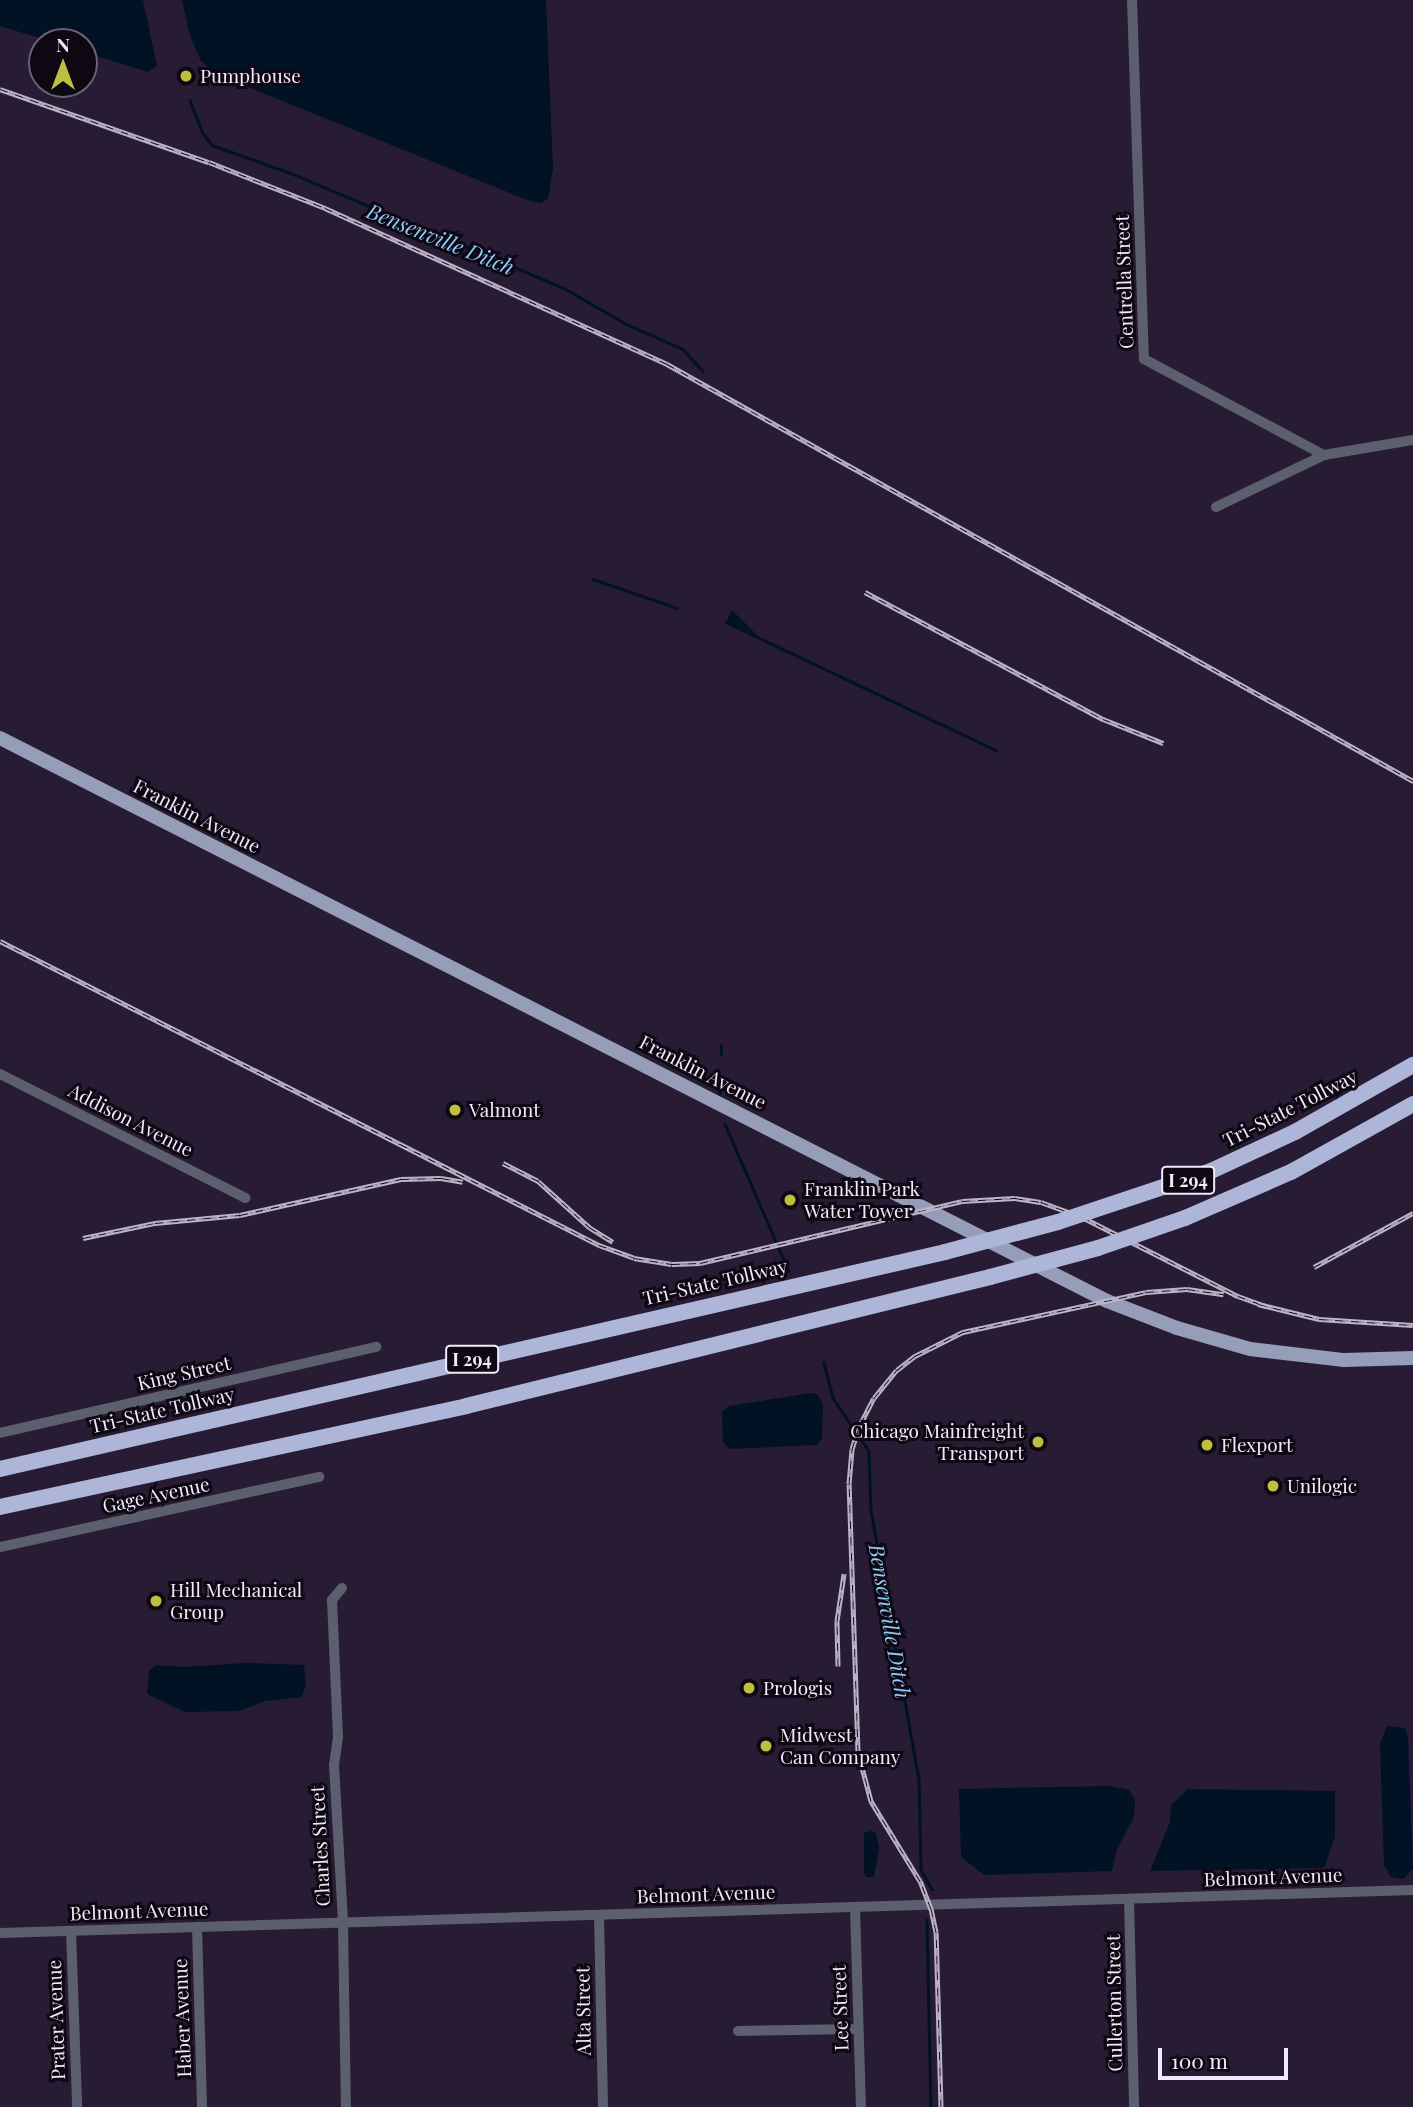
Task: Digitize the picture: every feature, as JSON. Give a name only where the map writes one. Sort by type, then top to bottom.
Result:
[{"type":"highway","name":"Tri-State Tollway","points":[[0,1469],[945,1252],[1058,1222],[1211,1171],[1295,1132],[1413,1065]]},
{"type":"highway","name":"I 294","points":[[0,1507],[466,1406],[1098,1248],[1185,1218],[1291,1172],[1413,1104]]},
{"type":"main road","name":"Franklin Avenue","points":[[0,738],[1107,1301],[1177,1328],[1250,1349],[1330,1359],[1413,1358]]},
{"type":"street","name":"Centrella Street","points":[[1132,0],[1144,359],[1324,455]]},
{"type":"street","points":[[1216,507],[1324,455],[1413,440]]},
{"type":"street","name":"Addison Avenue","points":[[0,1074],[246,1198]]},
{"type":"street","name":"King Street","points":[[0,1433],[376,1348]]},
{"type":"street","name":"Gage Avenue","points":[[0,1547],[319,1477]]},
{"type":"street","name":"Charles Street","points":[[342,1588],[332,1600],[338,1737],[334,1765],[343,1923],[346,2107]]},
{"type":"street","name":"Belmont Avenue","points":[[0,1933],[1413,1890]]},
{"type":"street","name":"Cullerton Street","points":[[1129,1899],[1135,2107]]},
{"type":"street","name":"Lee Street","points":[[855,1907],[861,2107]]},
{"type":"street","name":"Alta Street","points":[[599,1915],[603,2107]]},
{"type":"street","name":"Haber Avenue","points":[[197,1927],[202,2107]]},
{"type":"street","name":"Prater Avenue","points":[[71,1931],[77,2107]]},
{"type":"street","points":[[738,2031],[858,2029]]},
{"type":"water","points":[[0,0],[143,0],[157,66],[148,72],[98,56],[98,28],[28,28],[28,34],[0,26]]},
{"type":"water","points":[[182,0],[546,0],[553,169],[548,199],[541,203],[527,200],[218,75],[201,61],[190,36]]},
{"type":"water","points":[[732,610],[757,635],[726,622]]},
{"type":"water","points":[[817,1394],[823,1404],[822,1438],[817,1445],[730,1449],[723,1442],[722,1412],[729,1406]]},
{"type":"water","points":[[246,1663],[304,1665],[306,1684],[302,1697],[265,1701],[239,1711],[185,1712],[147,1694],[149,1671],[156,1665],[183,1667]]},
{"type":"water","points":[[1387,1726],[1405,1728],[1408,1739],[1413,1868],[1404,1879],[1391,1877],[1384,1865],[1380,1743]]},
{"type":"water","points":[[1110,1786],[1129,1790],[1135,1800],[1134,1817],[1116,1852],[1112,1871],[984,1875],[961,1857],[959,1789]]},
{"type":"water","points":[[1188,1789],[1335,1791],[1335,1837],[1324,1868],[1150,1871],[1170,1822],[1171,1805]]},
{"type":"water","points":[[864,1833],[876,1833],[879,1849],[874,1877],[867,1877],[864,1873]]},
{"type":"waterway","name":"Bensenville Ditch","points":[[190,100],[202,132],[212,145],[288,172],[564,288],[626,324],[683,349],[703,371]]},
{"type":"waterway","points":[[593,579],[677,608]]},
{"type":"waterway","points":[[726,622],[996,750]]},
{"type":"waterway","name":"Bensenville Ditch","points":[[721,1046],[721,1054]]},
{"type":"waterway","name":"Bensenville Ditch","points":[[718,1073],[720,1093]]},
{"type":"waterway","name":"Bensenville Ditch","points":[[725,1124],[789,1271]]},
{"type":"waterway","name":"Bensenville Ditch","points":[[824,1362],[833,1398],[869,1451],[871,1510],[919,1779],[921,1870],[932,1889]]},
{"type":"waterway","name":"Bensenville Ditch","points":[[927,1920],[931,2107]]},
{"type":"railway","points":[[0,89],[209,162],[325,208],[667,364],[1413,781]]},
{"type":"railway","points":[[865,592],[1103,719],[1163,743]]},
{"type":"railway","points":[[0,941],[599,1245],[634,1258],[672,1264],[700,1263],[962,1201],[1015,1198],[1041,1202],[1082,1217],[1238,1296],[1266,1306]]},
{"type":"railway","points":[[503,1163],[538,1181],[589,1227],[613,1242]]},
{"type":"railway","points":[[83,1238],[155,1223],[240,1215],[401,1179],[441,1178],[463,1182]]},
{"type":"railway","points":[[1314,1267],[1413,1213]]},
{"type":"railway","points":[[941,2107],[936,1932],[931,1909],[920,1881],[871,1801],[858,1752],[849,1484],[852,1449],[860,1425],[874,1398],[897,1370],[915,1356],[963,1332],[1146,1292],[1187,1289],[1224,1294]]},
{"type":"railway","points":[[1258,1304],[1319,1319],[1413,1325]]},
{"type":"railway","points":[[838,1666],[837,1621],[844,1574]]},
{"type":"place","name":"Pumphouse","points":[[186,76]]},
{"type":"place","name":"Valmont","points":[[455,1110]]},
{"type":"place","name":"Franklin Park Water Tower","points":[[790,1200]]},
{"type":"place","name":"Chicago Mainfreight Transport","points":[[1038,1442]]},
{"type":"place","name":"Flexport","points":[[1207,1445]]},
{"type":"place","name":"Unilogic","points":[[1273,1486]]},
{"type":"place","name":"Hill Mechanical Group","points":[[156,1601]]},
{"type":"place","name":"Prologis","points":[[749,1688]]},
{"type":"place","name":"Midwest Can Company","points":[[766,1746]]}]
